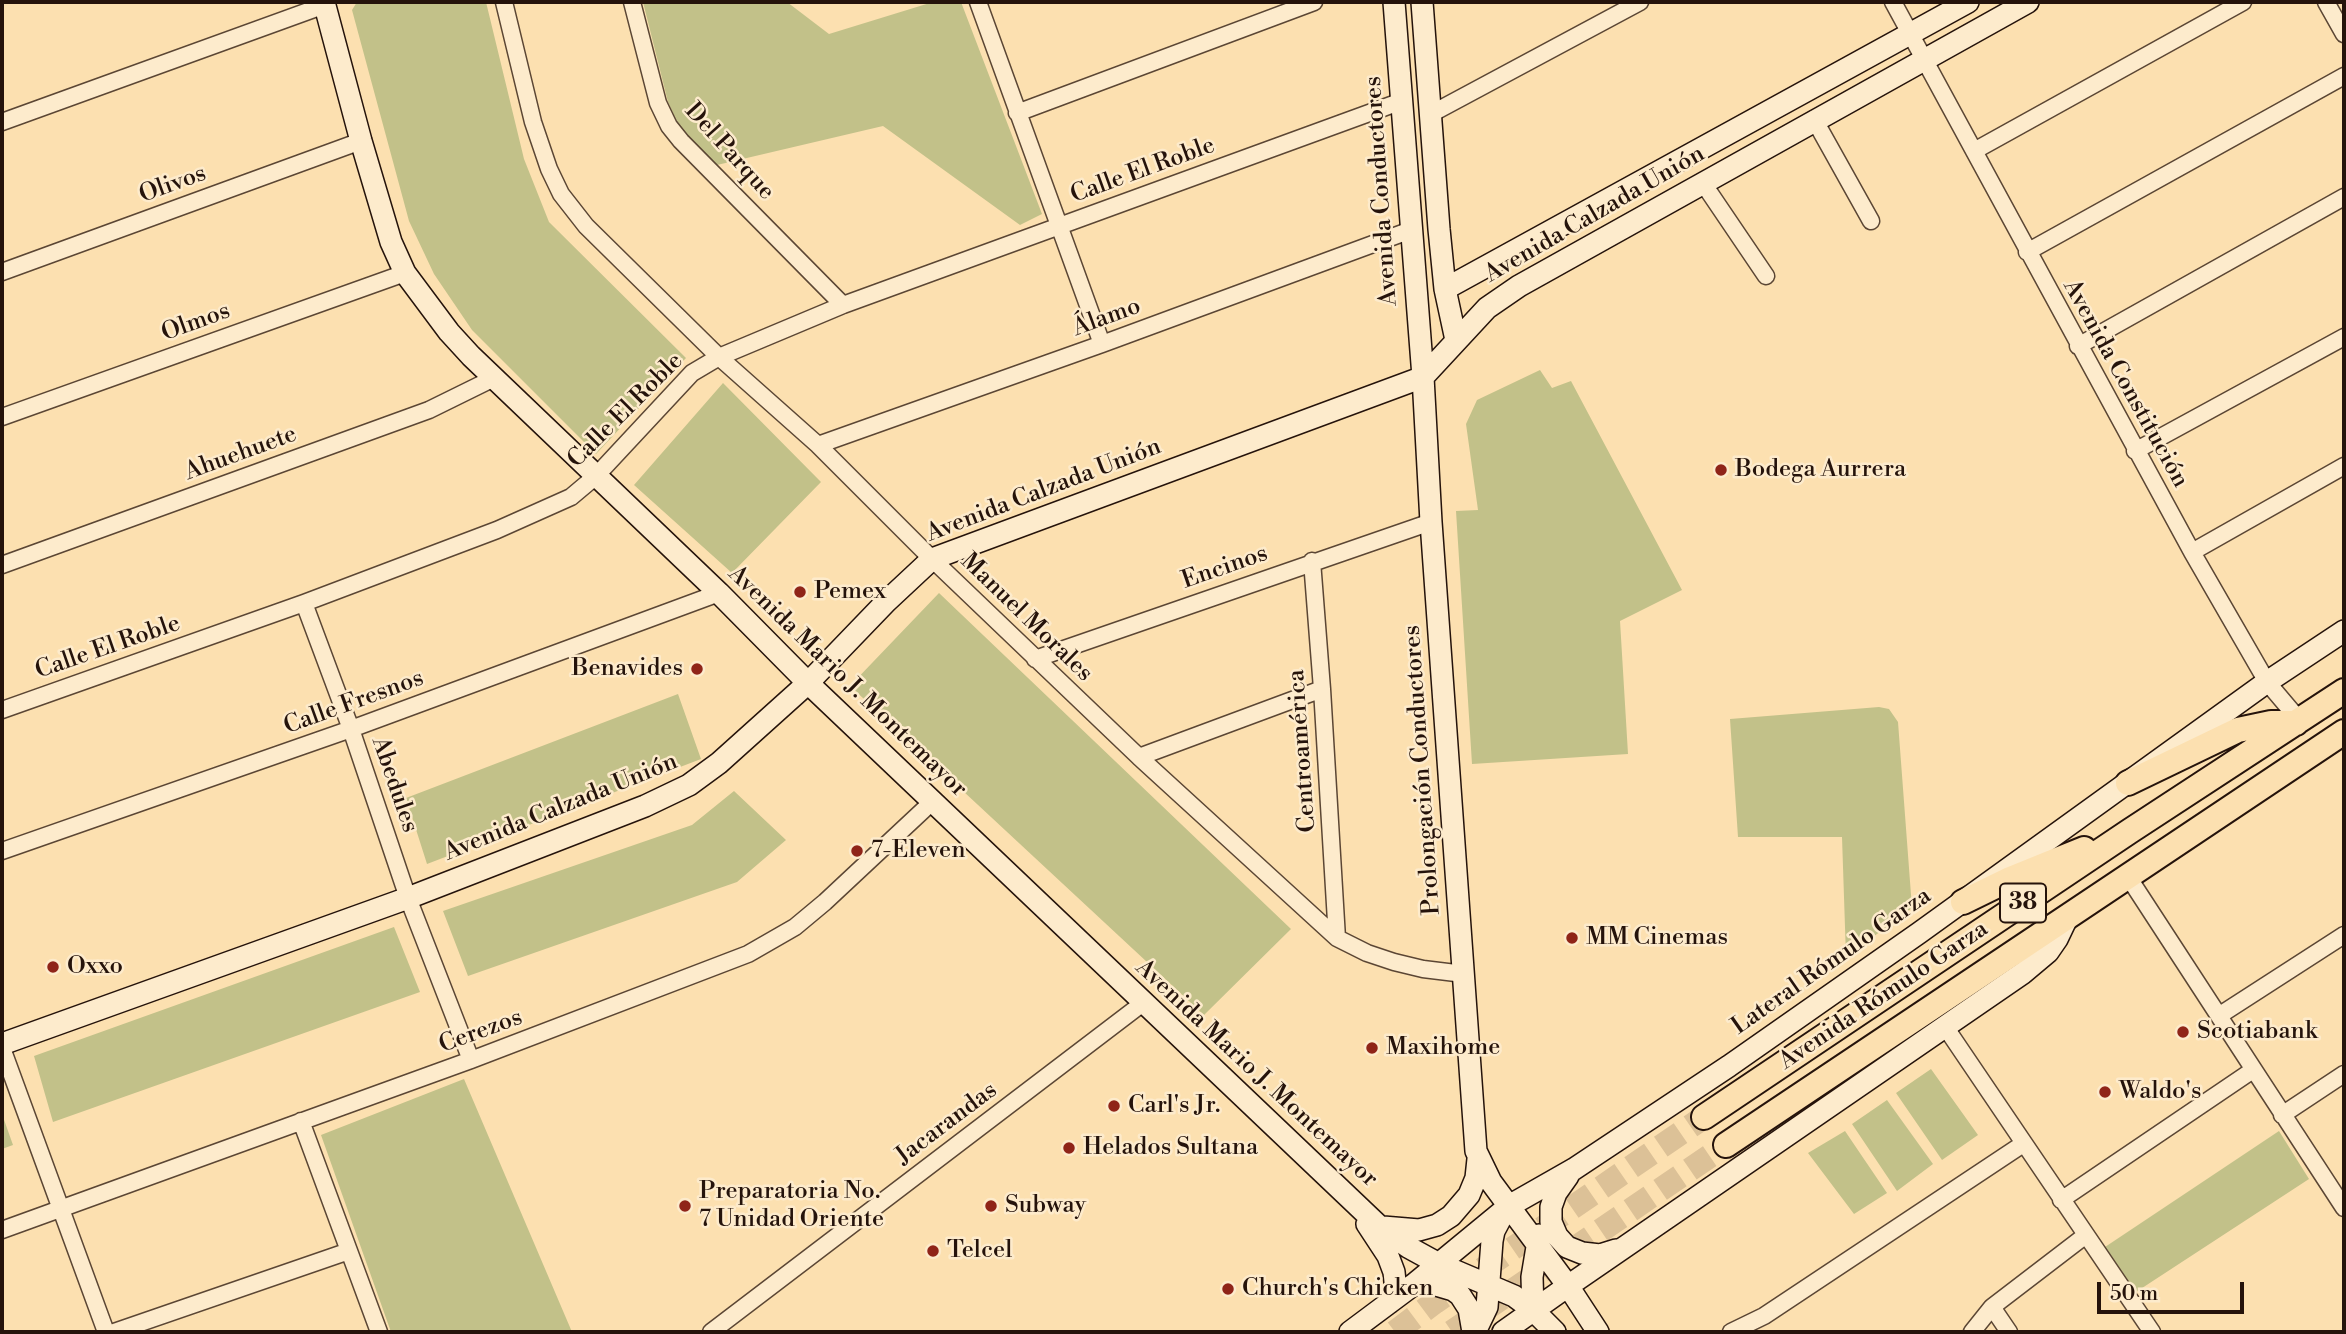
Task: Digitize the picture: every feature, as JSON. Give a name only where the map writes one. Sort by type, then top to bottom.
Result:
[{"type":"main road","name":"Avenida Rómulo Garza","points":[[1704,1117],[2344,691]]},
{"type":"main road","points":[[2128,783],[2238,730],[2271,723],[2298,722]]},
{"type":"main road","name":"Avenida Rómulo Garza","points":[[1726,1145],[2344,732]]},
{"type":"main road","points":[[1963,902],[2010,879],[2130,831]]},
{"type":"street","name":"Manuel Morales","points":[[504,2],[533,122],[549,169],[561,194],[586,226],[719,356],[818,444],[1035,659],[1337,938],[1394,962],[1464,974]]},
{"type":"street","name":"Del Parque","points":[[632,2],[658,103],[669,126],[843,304]]},
{"type":"street","points":[[978,2],[1102,344]]},
{"type":"street","points":[[1017,113],[1314,2]]},
{"type":"street","name":"Avenida Conductores","points":[[1394,2],[1423,377]]},
{"type":"street","points":[[1422,2],[1445,289],[1456,341]]},
{"type":"street","points":[[1429,115],[1640,2]]},
{"type":"street","name":"Avenida Constitución","points":[[1893,2],[2135,451],[2267,682],[2298,722]]},
{"type":"street","name":"Avenida Calzada Unión","points":[[1445,289],[1968,2]]},
{"type":"street","name":"Avenida Calzada Unión","points":[[2,1046],[408,898],[645,806],[689,785],[719,763],[808,683],[887,601],[932,559],[1423,377],[1487,308],[1519,286],[2028,2]]},
{"type":"street","points":[[1974,151],[2243,2]]},
{"type":"street","points":[[2326,2],[2344,34]]},
{"type":"street","points":[[2,122],[325,3]]},
{"type":"street","name":"Avenida Mario J. Montemayor","points":[[325,3],[360,141],[391,242],[405,272],[449,332],[492,379],[719,593],[808,683],[1380,1227],[1439,1264],[1489,1285]]},
{"type":"street","points":[[2027,252],[2344,76]]},
{"type":"street","name":"Calle El Roble","points":[[2,710],[304,603],[541,512],[570,497],[596,476],[692,373],[719,356],[843,304],[1402,101]]},
{"type":"street","points":[[1814,120],[1871,221]]},
{"type":"street","name":"Olivos","points":[[2,272],[360,141]]},
{"type":"street","points":[[1703,183],[1766,276]]},
{"type":"street","points":[[2078,346],[2344,197]]},
{"type":"street","name":"Álamo","points":[[818,444],[1102,344],[1411,230]]},
{"type":"street","name":"Olmos","points":[[2,417],[405,272]]},
{"type":"street","points":[[2135,451],[2344,337]]},
{"type":"street","name":"Prolongación Conductores","points":[[1423,377],[1431,522],[1478,1159]]},
{"type":"street","name":"Ahuehuete","points":[[2,565],[429,410],[492,379]]},
{"type":"street","points":[[2192,552],[2344,466]]},
{"type":"street","name":"Encinos","points":[[1035,659],[1431,522]]},
{"type":"street","name":"Centroamérica","points":[[1312,561],[1337,938]]},
{"type":"street","name":"Calle Fresnos","points":[[2,851],[351,729],[719,593]]},
{"type":"street","name":"Abedules","points":[[304,603],[351,729],[408,898],[471,1060]]},
{"type":"street","name":"Lateral Rómulo Garza","points":[[1550,1192],[1561,1185],[1574,1169],[1729,1066],[1963,902],[2267,682],[2344,631]]},
{"type":"street","points":[[1139,757],[1322,688]]},
{"type":"street","name":"Cerezos","points":[[2,1230],[471,1060],[722,966],[770,944],[825,902],[932,802]]},
{"type":"street","points":[[2127,875],[2344,1208]]},
{"type":"street","points":[[1503,1332],[2023,973],[2048,952],[2067,918]]},
{"type":"street","points":[[2220,1015],[2344,935]]},
{"type":"street","name":"Jacarandas","points":[[711,1332],[1143,1003]]},
{"type":"street","points":[[1946,1028],[2152,1332]]},
{"type":"street","points":[[2,1046],[106,1332]]},
{"type":"street","points":[[2061,1200],[2253,1070]]},
{"type":"street","points":[[2282,1115],[2344,1074]]},
{"type":"street","points":[[301,1121],[379,1332]]},
{"type":"street","points":[[1731,1332],[1764,1316],[2023,1144]]},
{"type":"street","points":[[1478,1159],[1491,1182],[1598,1332]]},
{"type":"street","points":[[1380,1227],[1419,1230],[1437,1225],[1451,1216],[1469,1195],[1476,1178],[1478,1159]]},
{"type":"street","points":[[1491,1182],[1522,1190],[1550,1192]]},
{"type":"street","points":[[1550,1192],[1551,1222],[1557,1236],[1567,1247],[1591,1255],[1624,1248]]},
{"type":"street","points":[[1350,1332],[1413,1285],[1509,1206],[1550,1192]]},
{"type":"street","points":[[1533,1310],[1532,1277],[1537,1243],[1550,1192]]},
{"type":"street","points":[[1348,1197],[1391,1264],[1396,1285],[1394,1296],[1389,1303]]},
{"type":"street","points":[[1474,1332],[1487,1307],[1494,1231],[1509,1206]]},
{"type":"street","points":[[1972,1332],[1992,1307],[2085,1235]]},
{"type":"street","points":[[114,1332],[349,1251]]},
{"type":"street","points":[[1413,1285],[1436,1285],[1460,1295],[1469,1309],[1474,1332]]},
{"type":"street","points":[[1489,1285],[1514,1296],[1555,1332]]},
{"type":"street","points":[[1992,1307],[2009,1332]]},
{"type":"street","points":[[1764,1316],[1772,1332]]},
{"type":"shaded area","points":[[357,2],[486,2],[524,159],[549,222],[686,358],[596,454],[472,330],[434,274],[409,221],[352,10]]},
{"type":"shaded area","points":[[643,2],[787,2],[829,34],[933,2],[961,2],[1042,214],[1020,225],[883,126],[717,165],[684,137],[668,102]]},
{"type":"shaded area","points":[[1540,370],[1552,388],[1571,381],[1682,590],[1620,621],[1628,754],[1472,764],[1456,511],[1478,510],[1466,424],[1477,400]]},
{"type":"shaded area","points":[[723,383],[821,482],[732,573],[634,485]]},
{"type":"shaded area","points":[[939,593],[1291,929],[1204,1015],[850,686]]},
{"type":"shaded area","points":[[678,694],[701,759],[427,864],[406,798]]},
{"type":"shaded area","points":[[1879,707],[1889,709],[1898,722],[1912,908],[1846,957],[1842,837],[1738,837],[1730,719]]},
{"type":"shaded area","points":[[734,791],[786,840],[737,882],[468,976],[443,911],[692,825]]},
{"type":"shaded area","points":[[394,927],[420,992],[53,1122],[34,1056]]},
{"type":"shaded area","points":[[1931,1069],[1978,1135],[1942,1160],[1896,1093]]},
{"type":"shaded area","points":[[464,1079],[572,1332],[391,1332],[321,1135]]},
{"type":"shaded area","points":[[1887,1100],[1933,1164],[1897,1191],[1852,1124]]},
{"type":"shaded area","points":[[2,1114],[13,1145],[2,1149]]},
{"type":"shaded area","points":[[1845,1131],[1887,1193],[1854,1214],[1808,1153]]},
{"type":"shaded area","points":[[2279,1131],[2309,1179],[2136,1292],[2105,1247]]},
{"type":"tunnel","points":[[1395,1332],[1704,1117]]},
{"type":"tunnel","points":[[1452,1332],[1726,1145]]},
{"type":"place","name":"Bodega Aurrera","points":[[1721,470]]},
{"type":"place","name":"Pemex","points":[[800,592]]},
{"type":"place","name":"Benavides","points":[[697,669]]},
{"type":"place","name":"7-Eleven","points":[[857,851]]},
{"type":"place","name":"MM Cinemas","points":[[1572,938]]},
{"type":"place","name":"Oxxo","points":[[53,967]]},
{"type":"place","name":"Scotiabank","points":[[2183,1032]]},
{"type":"place","name":"Maxihome","points":[[1372,1048]]},
{"type":"place","name":"Waldo's","points":[[2105,1092]]},
{"type":"place","name":"Carl's Jr.","points":[[1114,1106]]},
{"type":"place","name":"Helados Sultana","points":[[1069,1148]]},
{"type":"place","name":"Preparatoria No. 7 Unidad Oriente","points":[[685,1206]]},
{"type":"place","name":"Subway","points":[[991,1206]]},
{"type":"place","name":"Telcel","points":[[933,1251]]},
{"type":"place","name":"Church's Chicken","points":[[1228,1289]]}]
